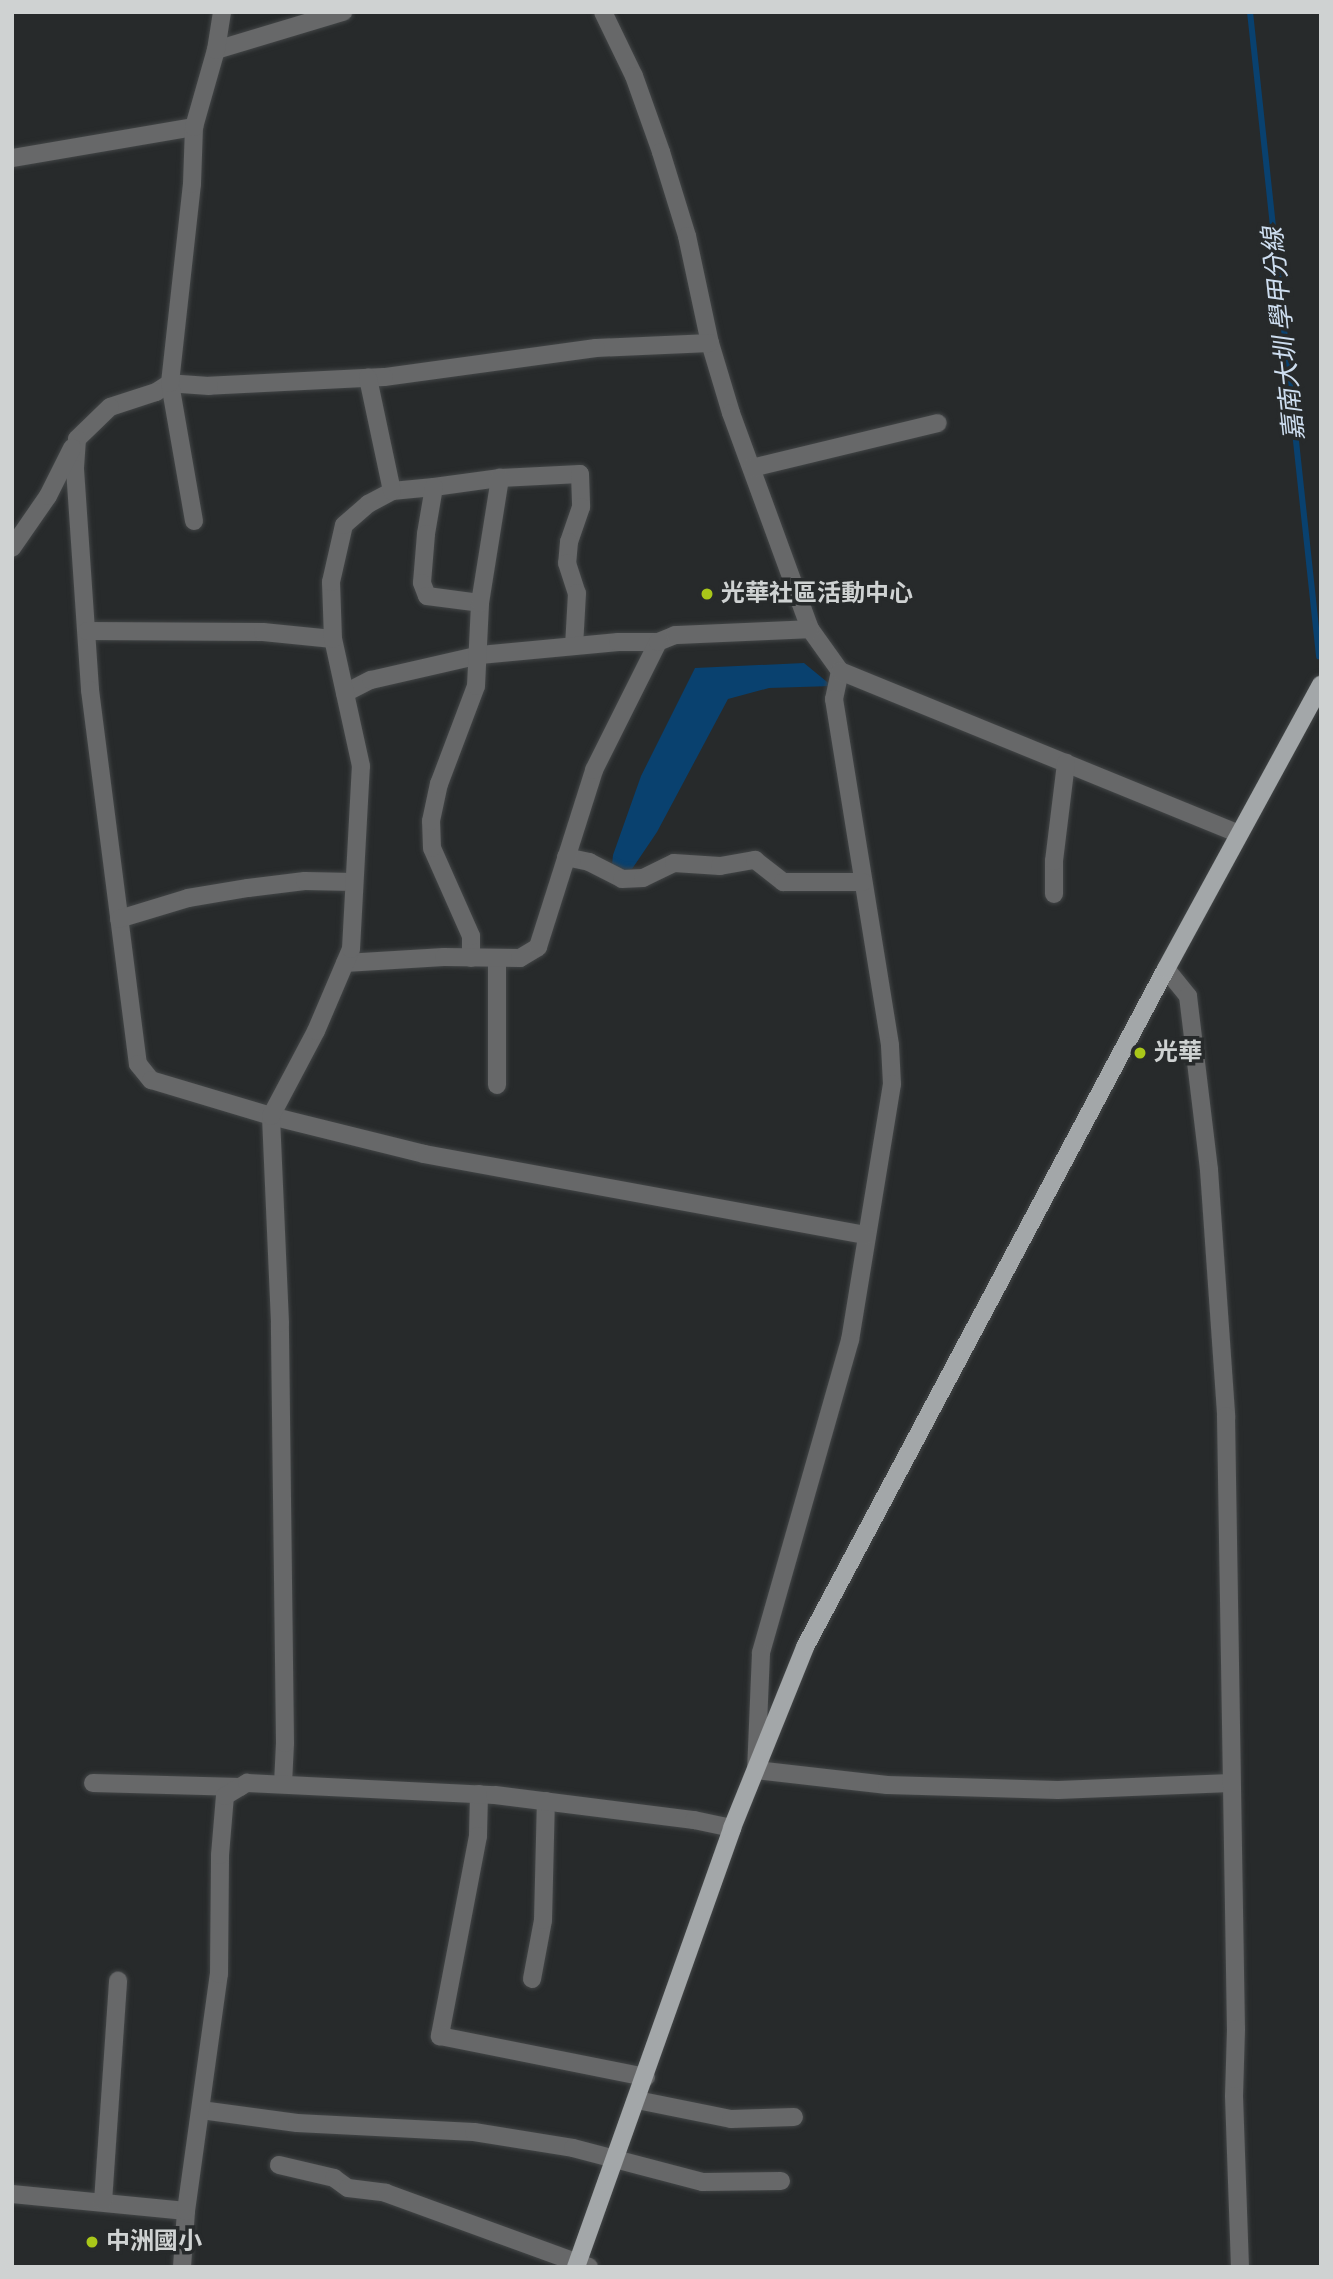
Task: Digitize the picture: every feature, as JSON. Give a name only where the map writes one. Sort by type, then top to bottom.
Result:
[{"type":"main road","points":[[581,2265],[612,2159],[646,2077],[732,1828],[805,1647],[1166,969],[1321,685]]},
{"type":"street","points":[[194,521],[170,383],[192,184],[194,127],[216,50],[222,12]]},
{"type":"street","points":[[216,50],[343,12]]},
{"type":"street","points":[[603,12],[634,76],[664,164],[687,236],[710,343],[752,468],[810,629],[840,671],[1239,834]]},
{"type":"street","points":[[12,158],[194,127]]},
{"type":"street","points":[[12,548],[48,496],[77,439],[110,407],[156,392],[170,383],[209,386],[368,378],[596,348],[710,343]]},
{"type":"street","points":[[368,378],[392,491]]},
{"type":"street","points":[[752,468],[938,423]]},
{"type":"street","points":[[77,439],[75,469],[90,690],[138,1064],[151,1080],[271,1116],[424,1154],[867,1235]]},
{"type":"street","points":[[283,1784],[285,1743],[280,1323],[271,1116],[316,1031],[351,949],[361,766],[333,639],[331,582],[344,525],[368,505],[392,491],[500,478],[580,474],[581,507],[569,542],[567,562],[577,593],[574,646]]},
{"type":"street","points":[[471,958],[471,936],[432,848],[431,821],[439,783],[476,686],[480,655],[480,603],[500,478]]},
{"type":"street","points":[[435,487],[422,583],[427,596],[480,603]]},
{"type":"street","points":[[345,693],[371,680],[480,655],[574,646],[658,642],[675,635],[810,629]]},
{"type":"street","points":[[87,631],[263,632],[333,639]]},
{"type":"street","points":[[345,963],[471,958],[497,960],[520,958],[538,947],[594,770],[658,642]]},
{"type":"street","points":[[840,671],[834,699],[890,1046],[892,1084],[850,1340],[761,1653],[756,1770],[887,1785],[1058,1790],[1231,1783]]},
{"type":"street","points":[[1054,894],[1054,862],[1066,763]]},
{"type":"street","points":[[566,857],[589,862],[622,880],[643,878],[674,863],[720,866],[755,860],[783,882],[863,882]]},
{"type":"street","points":[[119,919],[188,898],[248,888],[305,881],[355,882]]},
{"type":"street","points":[[497,960],[497,1085]]},
{"type":"street","points":[[1166,969],[1188,996],[1209,1170],[1226,1416],[1234,2096],[1240,2267]]},
{"type":"street","points":[[93,1783],[240,1787]]},
{"type":"street","points":[[183,2267],[186,2211],[219,1974],[220,1855],[225,1796],[247,1783],[479,1794],[694,1820],[732,1828]]},
{"type":"street","points":[[479,1794],[478,1836],[440,2036],[646,2077]]},
{"type":"street","points":[[532,1979],[543,1920],[546,1801]]},
{"type":"street","points":[[103,2203],[118,1980]]},
{"type":"street","points":[[637,2100],[731,2119],[794,2117]]},
{"type":"street","points":[[201,2110],[297,2123],[474,2132],[573,2148],[703,2182],[781,2181]]},
{"type":"street","points":[[279,2165],[334,2178],[348,2188],[386,2193],[581,2265]]},
{"type":"street","points":[[12,2194],[186,2211]]},
{"type":"water","points":[[804,663],[832,686],[769,688],[728,699],[657,832],[632,869],[611,873],[613,855],[641,776],[695,668]]},
{"type":"waterway","name":"嘉南大圳 學甲分線","points":[[1250,12],[1319,656]]},
{"type":"place","name":"光華社區活動中心","points":[[707,594]]},
{"type":"place","name":"光華","points":[[1140,1053]]},
{"type":"place","name":"中洲國小","points":[[92,2242]]}]
